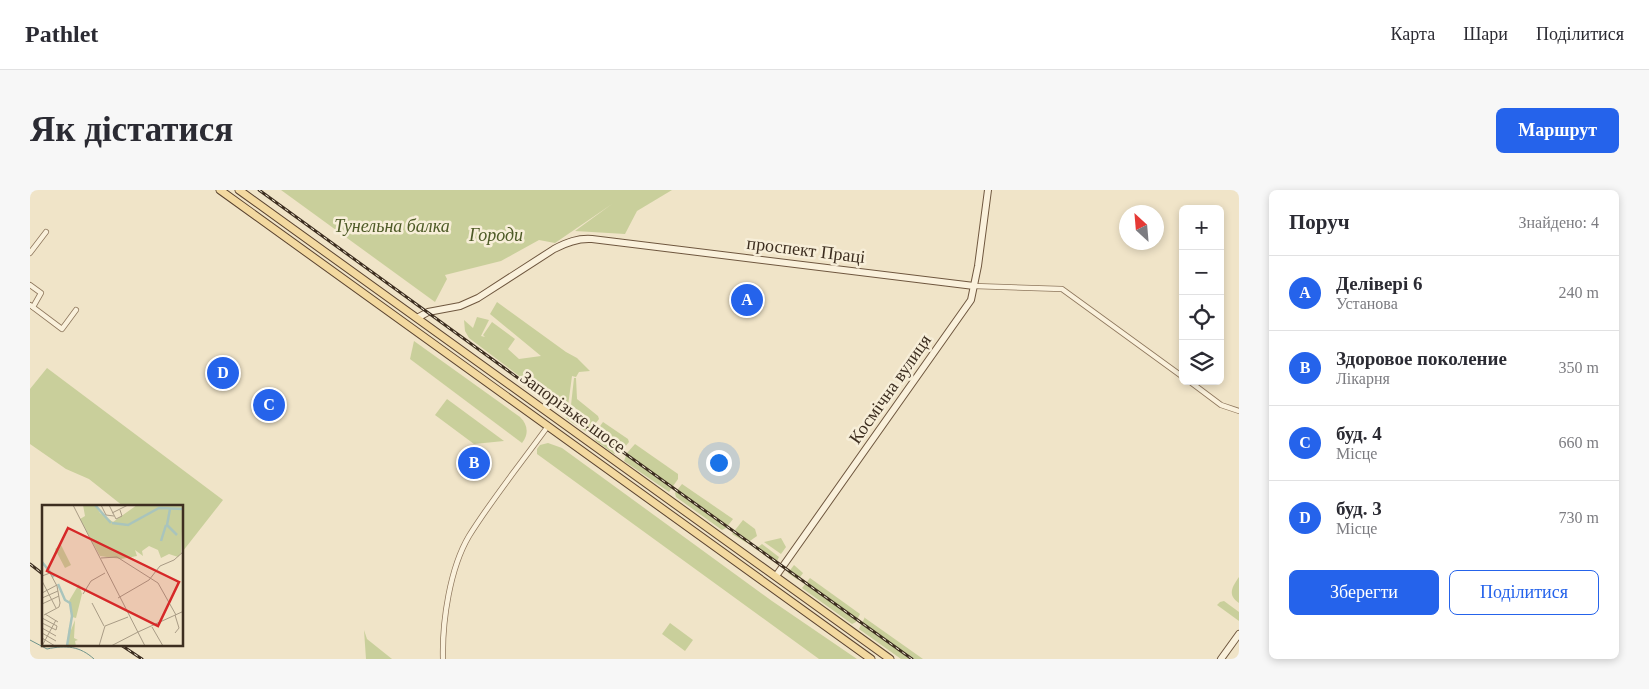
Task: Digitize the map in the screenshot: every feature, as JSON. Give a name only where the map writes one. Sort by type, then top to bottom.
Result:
[{"type":"main road","name":"Запорізьке шосе","points":[[220,190],[871,659]]},
{"type":"main road","name":"Запорізьке шосе","points":[[239,190],[890,659]]},
{"type":"main road","points":[[411,328],[417,318]]},
{"type":"main road","points":[[548,426],[554,417]]},
{"type":"main road","name":"Космічна вулиця","points":[[769,586],[776,576]]},
{"type":"street","name":"Космічна вулиця","points":[[776,576],[967,306],[974,286],[988,190]]},
{"type":"street","points":[[30,253],[46,232]]},
{"type":"street","name":"проспект Праці","points":[[417,318],[428,312],[460,306],[478,298],[565,243],[581,239],[592,239],[974,286],[1062,289],[1179,374]]},
{"type":"street","points":[[30,285],[41,293],[31,306],[62,329],[76,310]]},
{"type":"street","points":[[1194,385],[1221,405],[1239,411]]},
{"type":"street","points":[[443,659],[443,631],[448,597],[457,565],[469,537],[548,426]]},
{"type":"street","points":[[1221,659],[1239,634]]},
{"type":"green space","name":"Тунельна балка","points":[[281,190],[672,190],[637,211],[625,234],[575,231],[612,204],[555,243],[539,240],[501,261],[445,275],[447,279],[435,302]]},
{"type":"green space","points":[[497,302],[577,358],[590,371],[579,372],[576,377],[572,376],[568,406],[576,412],[579,422],[577,426],[566,418],[567,412],[469,338],[465,331],[464,320],[473,328],[477,317],[489,320],[481,336],[485,337],[483,335],[492,322],[515,339],[508,349],[519,359],[541,356],[490,314]]},
{"type":"green space","points":[[414,341],[520,417],[525,423],[527,430],[522,443],[410,359]]},
{"type":"green space","points":[[47,368],[223,500],[184,550],[184,505],[122,505],[89,479],[66,469],[30,444],[30,389]]},
{"type":"green space","points":[[574,378],[576,378],[577,399],[598,416],[599,419],[588,433],[579,427],[584,415],[571,405]]},
{"type":"green space","points":[[447,399],[504,441],[474,444],[435,415]]},
{"type":"green space","points":[[603,422],[628,439],[629,442],[623,449],[614,454],[596,441],[593,436]]},
{"type":"green space","points":[[548,443],[562,448],[772,601],[857,659],[819,659],[537,454],[537,449],[540,445]]},
{"type":"green space","points":[[635,444],[678,474],[678,479],[669,492],[624,461],[627,453]]},
{"type":"green space","points":[[682,484],[733,519],[726,528],[722,530],[676,497],[675,493]]},
{"type":"green space","points":[[743,520],[755,529],[757,536],[747,543],[732,534]]},
{"type":"green space","points":[[781,538],[786,547],[781,554],[764,542]]},
{"type":"green space","points":[[762,544],[779,557],[777,561],[773,561],[757,548]]},
{"type":"green space","points":[[794,565],[803,573],[798,580],[788,573]]},
{"type":"green space","points":[[1239,577],[1239,603],[1233,597],[1232,591]]},
{"type":"green space","points":[[810,578],[860,614],[856,622],[852,624],[802,588]]},
{"type":"green space","points":[[1224,601],[1239,612],[1239,621],[1217,605]]},
{"type":"green space","points":[[865,617],[923,659],[901,659],[859,629]]},
{"type":"green space","points":[[670,623],[693,640],[685,651],[662,634]]},
{"type":"green space","points":[[364,630],[367,639],[392,659],[366,659]]},
{"type":"waterway","points":[[30,640],[42,646]]},
{"type":"waterway","points":[[43,647],[47,649],[60,647]]},
{"type":"waterway","points":[[60,647],[67,647]]},
{"type":"waterway","points":[[67,647],[83,651],[94,659]]},
{"type":"railway","points":[[259,190],[580,423],[912,659]]},
{"type":"railway","points":[[30,564],[42,573]]},
{"type":"railway","points":[[124,647],[142,659]]},
{"type":"place","name":"Делівері 6","points":[[747,300]]},
{"type":"place","name":"буд. 3","points":[[223,373]]},
{"type":"place","name":"буд. 4","points":[[269,405]]},
{"type":"place","name":"Здоровое поколение","points":[[474,463]]},
{"type":"park label","name":"Городи","points":[[496,235]]}]
